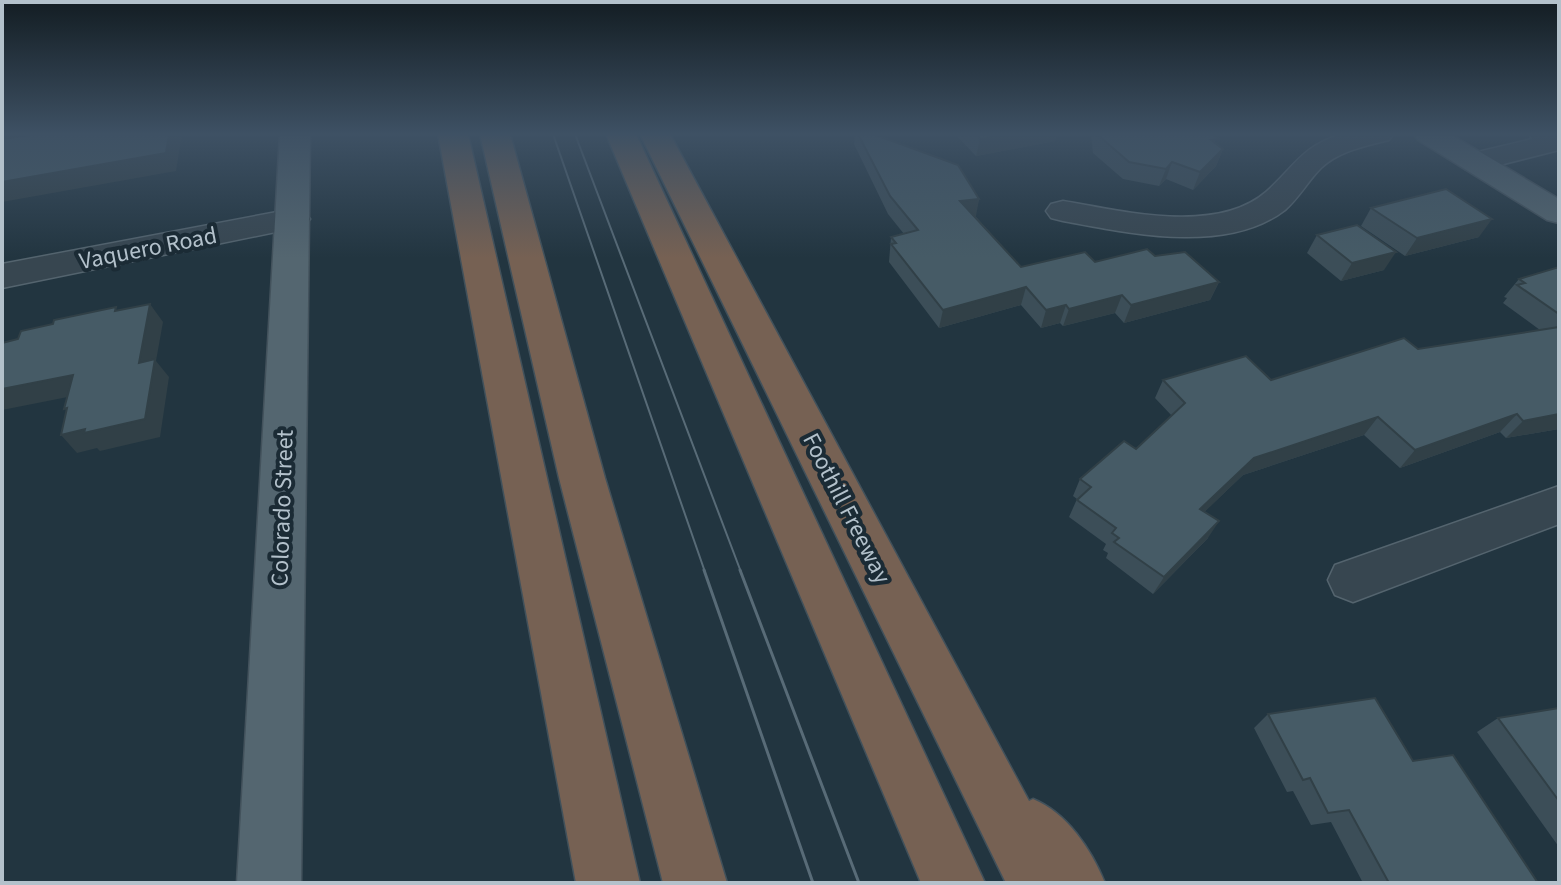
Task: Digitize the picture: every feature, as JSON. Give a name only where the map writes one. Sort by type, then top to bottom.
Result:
[{"type":"highway","points":[[462,175],[608,883]]},
{"type":"highway","points":[[505,175],[582,478],[695,883]]},
{"type":"highway","points":[[639,175],[953,883]]},
{"type":"highway","name":"Foothill Freeway","points":[[676,175],[1039,883]]},
{"type":"highway","points":[[971,749],[1073,883]]},
{"type":"main road","name":"Colorado Street","points":[[269,883],[294,175]]},
{"type":"main road","points":[[1515,175],[1559,213]]},
{"type":"main road","points":[[1540,175],[1559,184]]},
{"type":"street","points":[[1063,211],[1154,226],[1227,223],[1264,209],[1292,187],[1301,175]]},
{"type":"street","name":"Vaquero Road","points":[[2,276],[293,219]]},
{"type":"street","points":[[1353,580],[1559,505]]},
{"type":"building","points":[[2,175],[40,175],[2,182]]},
{"type":"building","points":[[879,175],[964,175],[979,199],[960,201],[1021,267],[1085,252],[1095,262],[1147,249],[1155,256],[1185,252],[1219,282],[1131,305],[1122,295],[1069,309],[1066,305],[1046,310],[1026,287],[943,310],[891,244],[896,243],[891,237],[918,230],[890,196]]},
{"type":"building","points":[[1446,189],[1492,219],[1417,238],[1371,208]]},
{"type":"building","points":[[1357,225],[1396,252],[1352,263],[1317,235]]},
{"type":"building","points":[[1559,267],[1559,314],[1517,285],[1525,283],[1519,279]]},
{"type":"building","points":[[150,304],[139,363],[155,359],[145,419],[61,435],[73,375],[2,389],[2,343],[18,339],[21,331],[53,324],[54,320],[116,307],[115,311]]},
{"type":"building","points":[[1559,327],[1559,414],[1523,421],[1517,414],[1415,450],[1378,417],[1254,458],[1200,509],[1219,521],[1164,577],[1114,542],[1119,538],[1112,533],[1116,528],[1077,500],[1091,487],[1080,479],[1124,441],[1136,449],[1185,403],[1163,380],[1246,356],[1271,380],[1404,338],[1418,349]]},
{"type":"building","points":[[1375,698],[1413,761],[1453,755],[1538,883],[1389,883],[1349,810],[1328,813],[1310,778],[1303,780],[1268,714]]},
{"type":"building","points":[[1559,708],[1559,801],[1498,718]]},
{"type":"tram line","points":[[567,175],[705,572]]},
{"type":"tram line","points":[[591,175],[741,572]]},
{"type":"tram line","points":[[704,570],[813,883]]},
{"type":"tram line","points":[[740,570],[859,883]]}]
